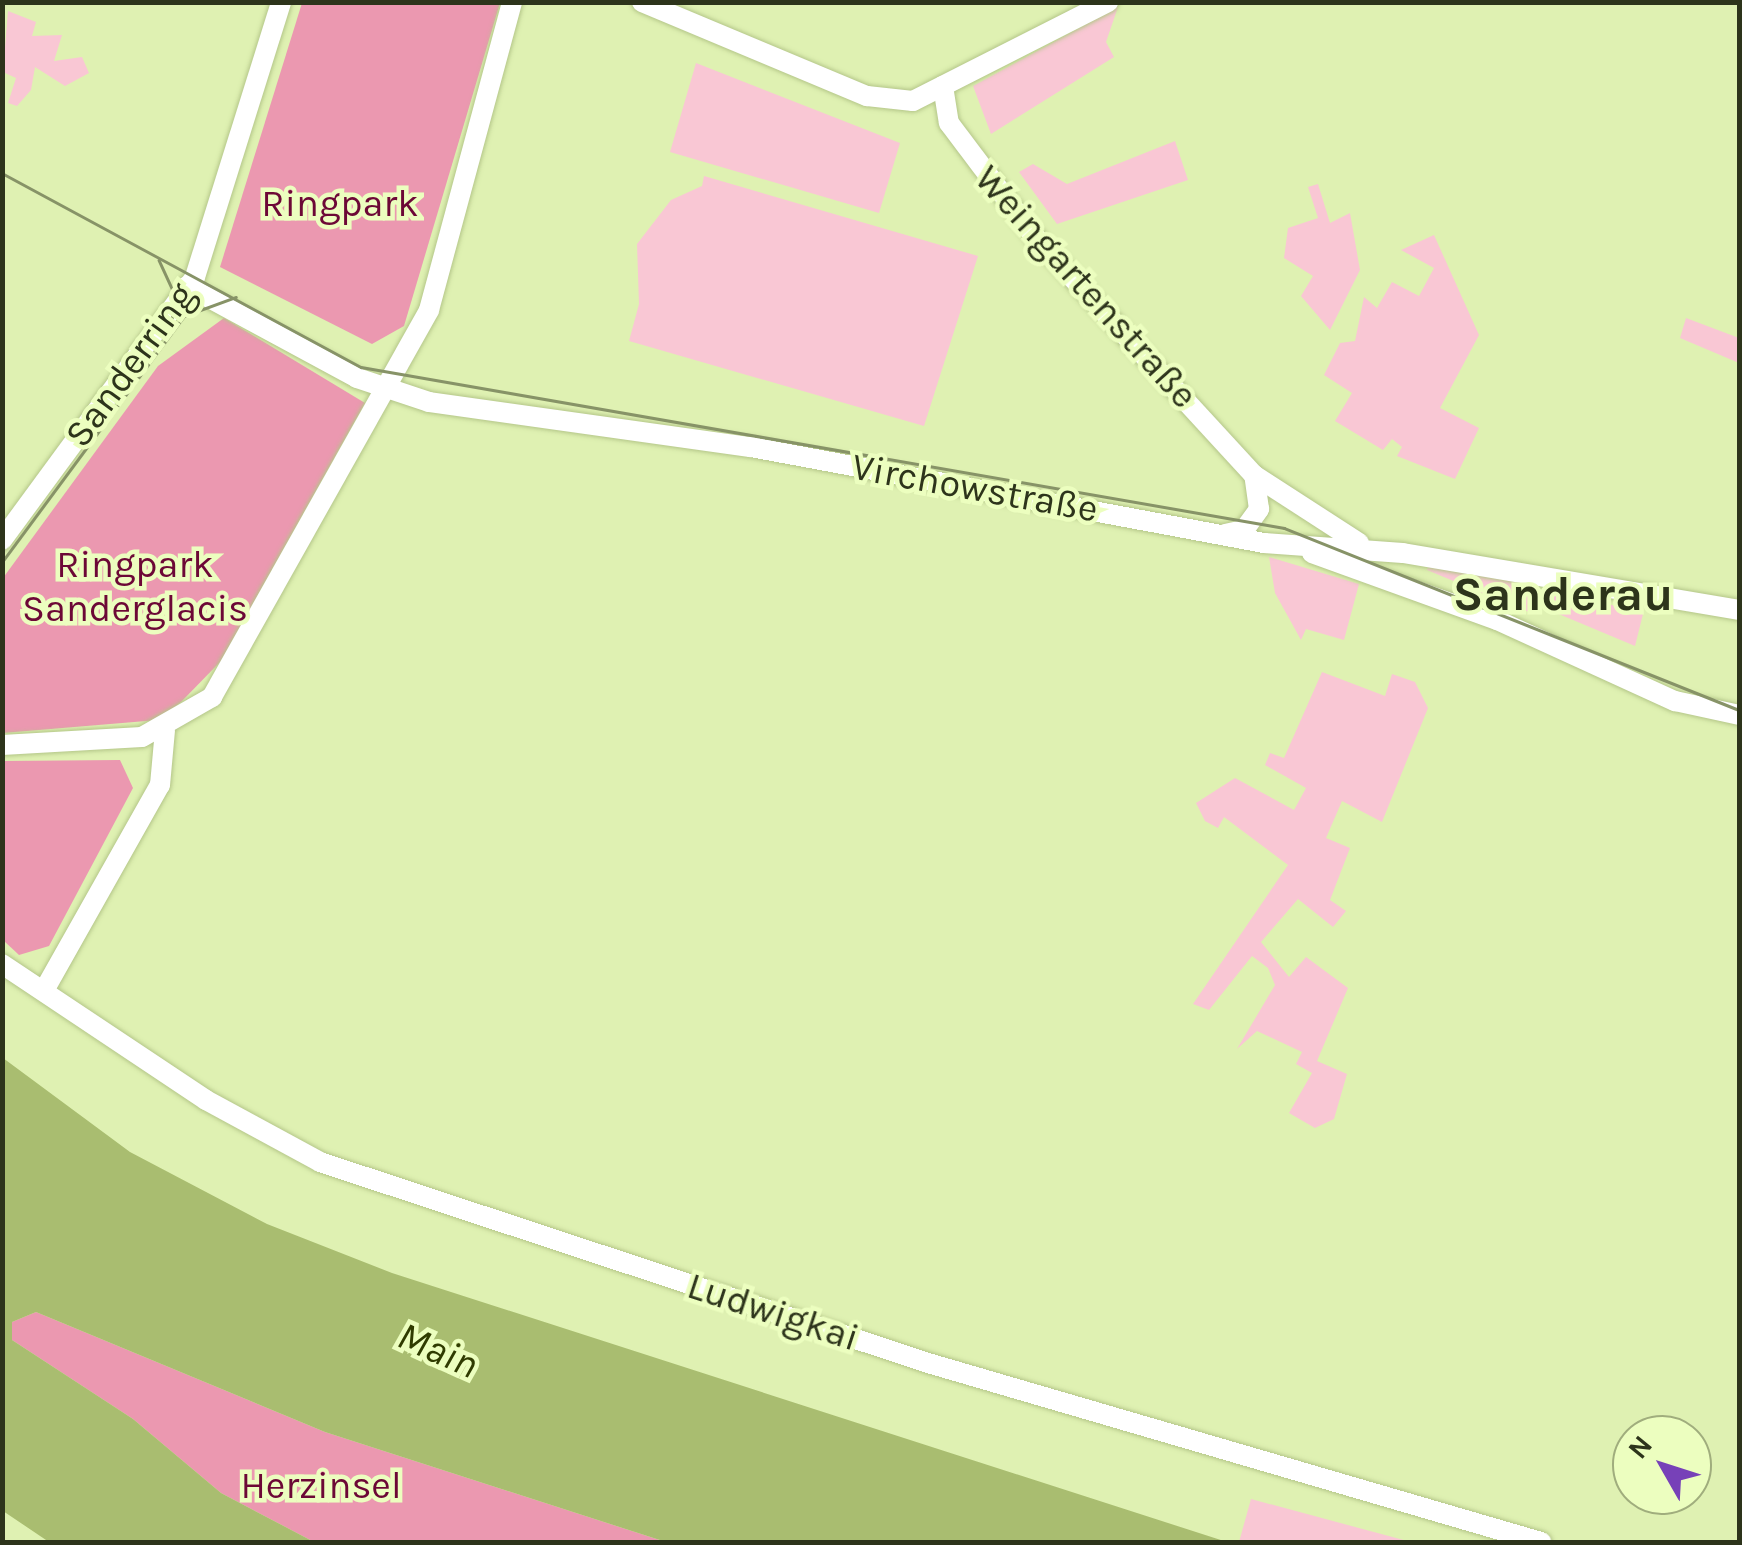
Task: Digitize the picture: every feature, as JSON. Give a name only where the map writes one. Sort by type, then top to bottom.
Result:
[{"type":"street","name":"Sanderring","points":[[2,540],[187,286],[281,2]]},
{"type":"street","points":[[2,745],[165,730],[212,697],[388,388],[444,271],[512,2]]},
{"type":"street","points":[[642,2],[867,96],[923,96],[1108,2]]},
{"type":"street","name":"Weingartenstraße","points":[[943,86],[943,109],[968,154],[1254,475],[1308,518],[1380,550]]},
{"type":"street","name":"Virchowstraße","points":[[187,286],[388,388],[1291,547],[1380,550],[1740,610]]},
{"type":"street","points":[[1223,534],[1244,530],[1259,509],[1254,475]]},
{"type":"street","points":[[1291,547],[1392,578],[1675,701],[1740,715]]},
{"type":"street","points":[[46,986],[160,785],[165,730]]},
{"type":"street","name":"Ludwigkai","points":[[2,964],[46,986],[206,1100],[320,1162],[928,1364],[1541,1542]]},
{"type":"shaded area","points":[[1118,7],[1106,42],[1114,57],[991,134],[973,86]]},
{"type":"shaded area","points":[[8,11],[36,22],[32,36],[62,35],[54,61],[82,57],[89,73],[65,86],[35,67],[31,90],[17,106],[8,103],[16,78],[3,72]]},
{"type":"shaded area","points":[[696,63],[900,143],[879,213],[670,152]]},
{"type":"shaded area","points":[[1175,141],[1188,180],[1057,224],[1019,172],[1033,164],[1067,184]]},
{"type":"shaded area","points":[[704,176],[978,256],[924,426],[629,341],[639,304],[637,244],[671,200],[702,186]]},
{"type":"shaded area","points":[[1318,184],[1330,223],[1350,213],[1360,270],[1330,330],[1301,296],[1313,276],[1284,258],[1288,228],[1318,218],[1308,187]]},
{"type":"shaded area","points":[[1434,235],[1479,335],[1440,408],[1479,428],[1455,479],[1397,456],[1402,447],[1392,439],[1383,450],[1335,421],[1352,393],[1324,375],[1340,343],[1355,341],[1364,297],[1377,308],[1392,282],[1419,296],[1434,268],[1401,250]]},
{"type":"shaded area","points":[[1686,318],[1739,338],[1739,363],[1680,338]]},
{"type":"shaded area","points":[[1269,557],[1359,584],[1344,640],[1306,629],[1301,640],[1275,593]]},
{"type":"shaded area","points":[[1428,566],[1533,583],[1531,613],[1427,570]]},
{"type":"shaded area","points":[[1549,587],[1643,614],[1635,646],[1542,607]]},
{"type":"shaded area","points":[[1322,672],[1385,696],[1392,674],[1415,682],[1428,708],[1382,822],[1342,801],[1326,838],[1350,848],[1330,900],[1346,911],[1333,927],[1298,899],[1261,942],[1289,977],[1306,957],[1348,988],[1317,1061],[1347,1074],[1334,1119],[1315,1128],[1289,1113],[1312,1073],[1296,1064],[1302,1052],[1257,1031],[1237,1049],[1275,985],[1268,968],[1252,956],[1209,1010],[1193,1004],[1288,865],[1224,817],[1218,828],[1205,821],[1196,803],[1235,778],[1294,810],[1306,788],[1265,765],[1270,753],[1284,758]]},
{"type":"shaded area","points":[[1251,1499],[1411,1542],[1239,1542]]},
{"type":"green space","name":"Ringpark","points":[[302,3],[500,3],[404,326],[372,344],[220,267]]},
{"type":"green space","name":"Ringpark Sanderglacis","points":[[224,318],[365,403],[221,661],[181,702],[158,720],[3,733],[3,578],[158,366]]},
{"type":"green space","points":[[120,760],[133,788],[49,946],[19,955],[3,940],[3,761]]},
{"type":"green space","name":"Herzinsel","points":[[36,1312],[325,1432],[666,1542],[314,1542],[221,1493],[133,1419],[12,1340],[12,1322]]},
{"type":"water","name":"Main","points":[[3,1058],[130,1152],[267,1224],[392,1273],[1227,1542],[666,1542],[325,1432],[36,1312],[12,1322],[12,1340],[133,1419],[221,1493],[314,1542],[49,1542],[3,1511]]},
{"type":"tram line","points":[[2,173],[361,367],[1284,528],[1740,710]]},
{"type":"tram line","points":[[159,260],[176,297],[170,330]]},
{"type":"tram line","points":[[2,562],[184,316],[236,297]]},
{"type":"district","name":"Sanderau","points":[[1563,595]]}]
